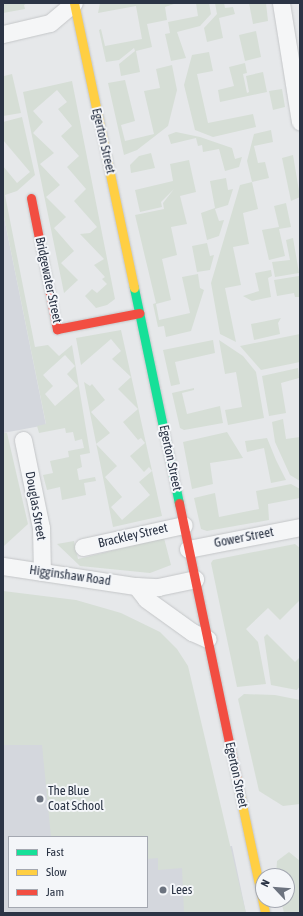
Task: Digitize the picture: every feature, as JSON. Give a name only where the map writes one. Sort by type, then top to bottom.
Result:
[{"type":"street","points":[[3,34],[50,23],[74,3]]},
{"type":"street","name":"Egerton Street","points":[[74,3],[265,913]]},
{"type":"street","points":[[281,3],[300,121]]},
{"type":"street","name":"Bridgewater Street","points":[[31,198],[57,329],[139,313]]},
{"type":"street","name":"Douglas Street","points":[[22,440],[41,528],[42,572]]},
{"type":"street","name":"Brackley Street","points":[[83,547],[184,525]]},
{"type":"street","name":"Gower Street","points":[[188,549],[300,527]]},
{"type":"street","name":"Higginshaw Road","points":[[3,566],[136,586],[158,587],[195,578]]},
{"type":"street","points":[[136,586],[146,599],[192,632],[208,639]]},
{"type":"shaded area","points":[[3,3],[27,3],[24,5],[25,9],[3,13]]},
{"type":"shaded area","points":[[100,3],[177,3],[165,7],[167,20],[147,24],[152,47],[136,51],[140,72],[121,76],[119,64],[135,51],[134,48],[119,60],[106,62],[99,30],[101,29],[105,46],[142,39],[136,6],[98,13]]},
{"type":"shaded area","points":[[196,3],[209,3],[211,14],[200,26],[177,32],[186,58],[171,61],[165,34],[170,33],[168,22],[198,16]]},
{"type":"shaded area","points":[[215,3],[224,3],[225,8],[233,7],[235,14],[219,18],[223,38],[207,42],[204,28],[217,14]]},
{"type":"shaded area","points":[[249,3],[266,3],[268,21],[253,24]]},
{"type":"shaded area","points":[[256,31],[261,57],[245,61],[239,35]]},
{"type":"shaded area","points":[[209,52],[213,71],[197,74],[208,123],[253,114],[256,127],[213,137],[195,130],[184,85],[192,55]]},
{"type":"shaded area","points":[[245,63],[247,73],[243,74],[247,93],[249,92],[246,76],[263,72],[267,92],[220,102],[218,90],[234,86],[229,67]]},
{"type":"shaded area","points":[[172,65],[177,90],[168,126],[137,150],[124,155],[108,83],[125,80],[135,121],[121,125],[125,141],[154,134],[144,91],[160,88],[156,69]]},
{"type":"shaded area","points":[[12,74],[21,113],[3,116],[4,76]]},
{"type":"shaded area","points":[[72,81],[115,299],[107,305],[96,308],[85,296],[92,289],[97,293],[107,284],[102,279],[105,277],[94,265],[104,259],[80,234],[90,233],[97,227],[74,201],[86,189],[67,167],[79,156],[61,136],[72,126],[58,109],[67,102],[57,90],[33,111],[43,122],[33,133],[54,153],[40,164],[60,185],[46,197],[66,217],[54,228],[74,251],[61,263],[78,280],[64,293],[23,92]]},
{"type":"shaded area","points":[[282,89],[285,107],[273,110],[269,91]]},
{"type":"shaded area","points":[[22,117],[35,175],[17,191],[5,195],[35,347],[48,345],[59,356],[72,345],[90,453],[80,455],[82,467],[77,469],[79,480],[95,477],[96,481],[84,483],[86,495],[62,500],[60,487],[47,490],[43,475],[53,473],[50,461],[69,457],[68,451],[84,448],[82,439],[75,441],[73,432],[66,433],[65,428],[39,433],[37,426],[46,424],[3,212],[3,166],[17,183],[30,172],[3,140],[3,122]],"holes":[[[65,355],[75,366],[67,374],[78,386],[55,406],[45,394],[53,386],[43,375]]]},
{"type":"shaded area","points":[[271,130],[273,142],[254,146],[258,163],[265,162],[269,178],[252,182],[247,161],[254,134]]},
{"type":"shaded area","points":[[176,132],[200,137],[232,148],[235,159],[242,157],[239,167],[225,171],[219,149],[203,152],[202,145],[198,146],[196,138],[171,144],[168,135]]},
{"type":"shaded area","points":[[151,153],[155,168],[131,173],[130,165],[139,156]]},
{"type":"shaded area","points":[[293,155],[300,197],[291,201],[282,158]]},
{"type":"shaded area","points":[[189,160],[196,192],[180,196],[187,224],[171,227],[177,255],[162,259],[171,300],[156,304],[159,320],[190,313],[182,277],[198,274],[200,288],[204,290],[191,331],[166,337],[164,326],[158,327],[153,304],[156,303],[135,215],[164,209],[163,203],[174,189],[161,202],[162,207],[140,212],[135,190],[173,181],[170,164]]},
{"type":"shaded area","points":[[226,178],[228,190],[233,189],[228,205],[215,209],[219,221],[224,220],[219,236],[207,240],[201,213],[215,208],[210,181]]},
{"type":"shaded area","points":[[252,182],[258,209],[243,213],[249,244],[233,247],[241,285],[225,288],[236,342],[220,334],[211,283],[240,185]]},
{"type":"shaded area","points":[[286,203],[291,227],[279,229],[285,256],[269,260],[262,230],[279,227],[274,206]]},
{"type":"shaded area","points":[[3,212],[46,425],[3,433]]},
{"type":"shaded area","points":[[293,238],[299,273],[275,277],[272,262],[290,260],[286,240]]},
{"type":"shaded area","points":[[207,243],[210,256],[214,255],[210,270],[197,272],[192,246]]},
{"type":"shaded area","points":[[271,270],[272,276],[268,278],[271,297],[252,301],[243,296],[259,291],[255,273]]},
{"type":"shaded area","points":[[299,276],[300,301],[299,297],[295,297],[294,293],[277,296],[274,280]]},
{"type":"shaded area","points":[[281,318],[278,323],[280,334],[254,340],[251,324]]},
{"type":"shaded area","points":[[121,330],[162,516],[113,527],[96,444],[117,466],[105,477],[122,497],[111,507],[122,520],[150,495],[139,482],[152,471],[149,467],[144,472],[130,456],[145,443],[141,438],[138,440],[123,422],[138,409],[118,389],[131,377],[112,359],[121,351],[111,339],[81,365],[76,338]]},
{"type":"shaded area","points":[[300,334],[300,362],[261,370],[240,346]]},
{"type":"shaded area","points":[[213,340],[215,353],[175,362],[180,384],[171,386],[163,350]]},
{"type":"shaded area","points":[[219,340],[243,356],[256,372],[264,418],[228,425],[225,410],[242,407],[236,372],[225,374]]},
{"type":"shaded area","points":[[298,368],[299,378],[281,383],[286,413],[269,416],[262,376]]},
{"type":"shaded area","points":[[84,382],[90,386],[92,384],[105,400],[91,412],[110,433],[96,444]]},
{"type":"shaded area","points":[[194,388],[194,390],[182,393],[187,414],[220,406],[223,423],[184,430],[180,428],[172,393]]},
{"type":"shaded area","points":[[283,419],[286,439],[300,437],[300,481],[290,475],[275,442],[272,422]]},
{"type":"shaded area","points":[[227,432],[243,458],[210,463],[213,484],[192,489],[183,442]]},
{"type":"shaded area","points":[[3,433],[7,433],[28,524],[4,546]]},
{"type":"shaded area","points":[[267,438],[286,480],[271,483],[264,448],[247,452],[245,441]]},
{"type":"shaded area","points":[[291,484],[300,489],[300,498],[268,504],[269,520],[207,531],[201,529],[194,498],[215,493],[219,517],[259,509],[256,491]]},
{"type":"shaded area","points":[[164,538],[171,565],[150,573],[80,566],[57,544],[74,541],[78,559]]},
{"type":"shaded area","points":[[295,544],[300,548],[300,600],[280,620],[268,608],[246,629],[258,642],[266,684],[237,687],[211,563],[213,560]]},
{"type":"shaded area","points":[[3,591],[76,600],[121,613],[160,632],[177,649],[188,666],[246,913],[184,913],[182,868],[158,870],[158,858],[148,859],[148,836],[51,836],[42,745],[3,745]]},
{"type":"shaded area","points":[[267,634],[295,662],[300,657],[300,686],[297,690],[271,685],[264,637]]},
{"type":"shaded area","points":[[244,694],[275,695],[300,700],[300,804],[283,806],[259,791],[238,699]]},
{"type":"shaded area","name":"The Blue Coat School","points":[[3,736],[61,746],[79,836],[8,836],[8,908],[148,908],[148,853],[232,846],[246,913],[3,913]]},
{"type":"shaded area","points":[[289,852],[300,861],[300,913],[284,913],[283,908],[295,908],[295,868],[277,868],[277,861]]},
{"type":"traffic: fast","points":[[134,288],[179,503]]},
{"type":"traffic: slow","points":[[74,3],[134,288]]},
{"type":"traffic: slow","points":[[236,776],[265,913]]},
{"type":"traffic: jam","points":[[31,198],[57,329],[139,313]]},
{"type":"traffic: jam","points":[[179,503],[236,776]]},
{"type":"place","name":"The Blue Coat School","points":[[40,799]]},
{"type":"place","name":"Lees","points":[[163,890]]}]
